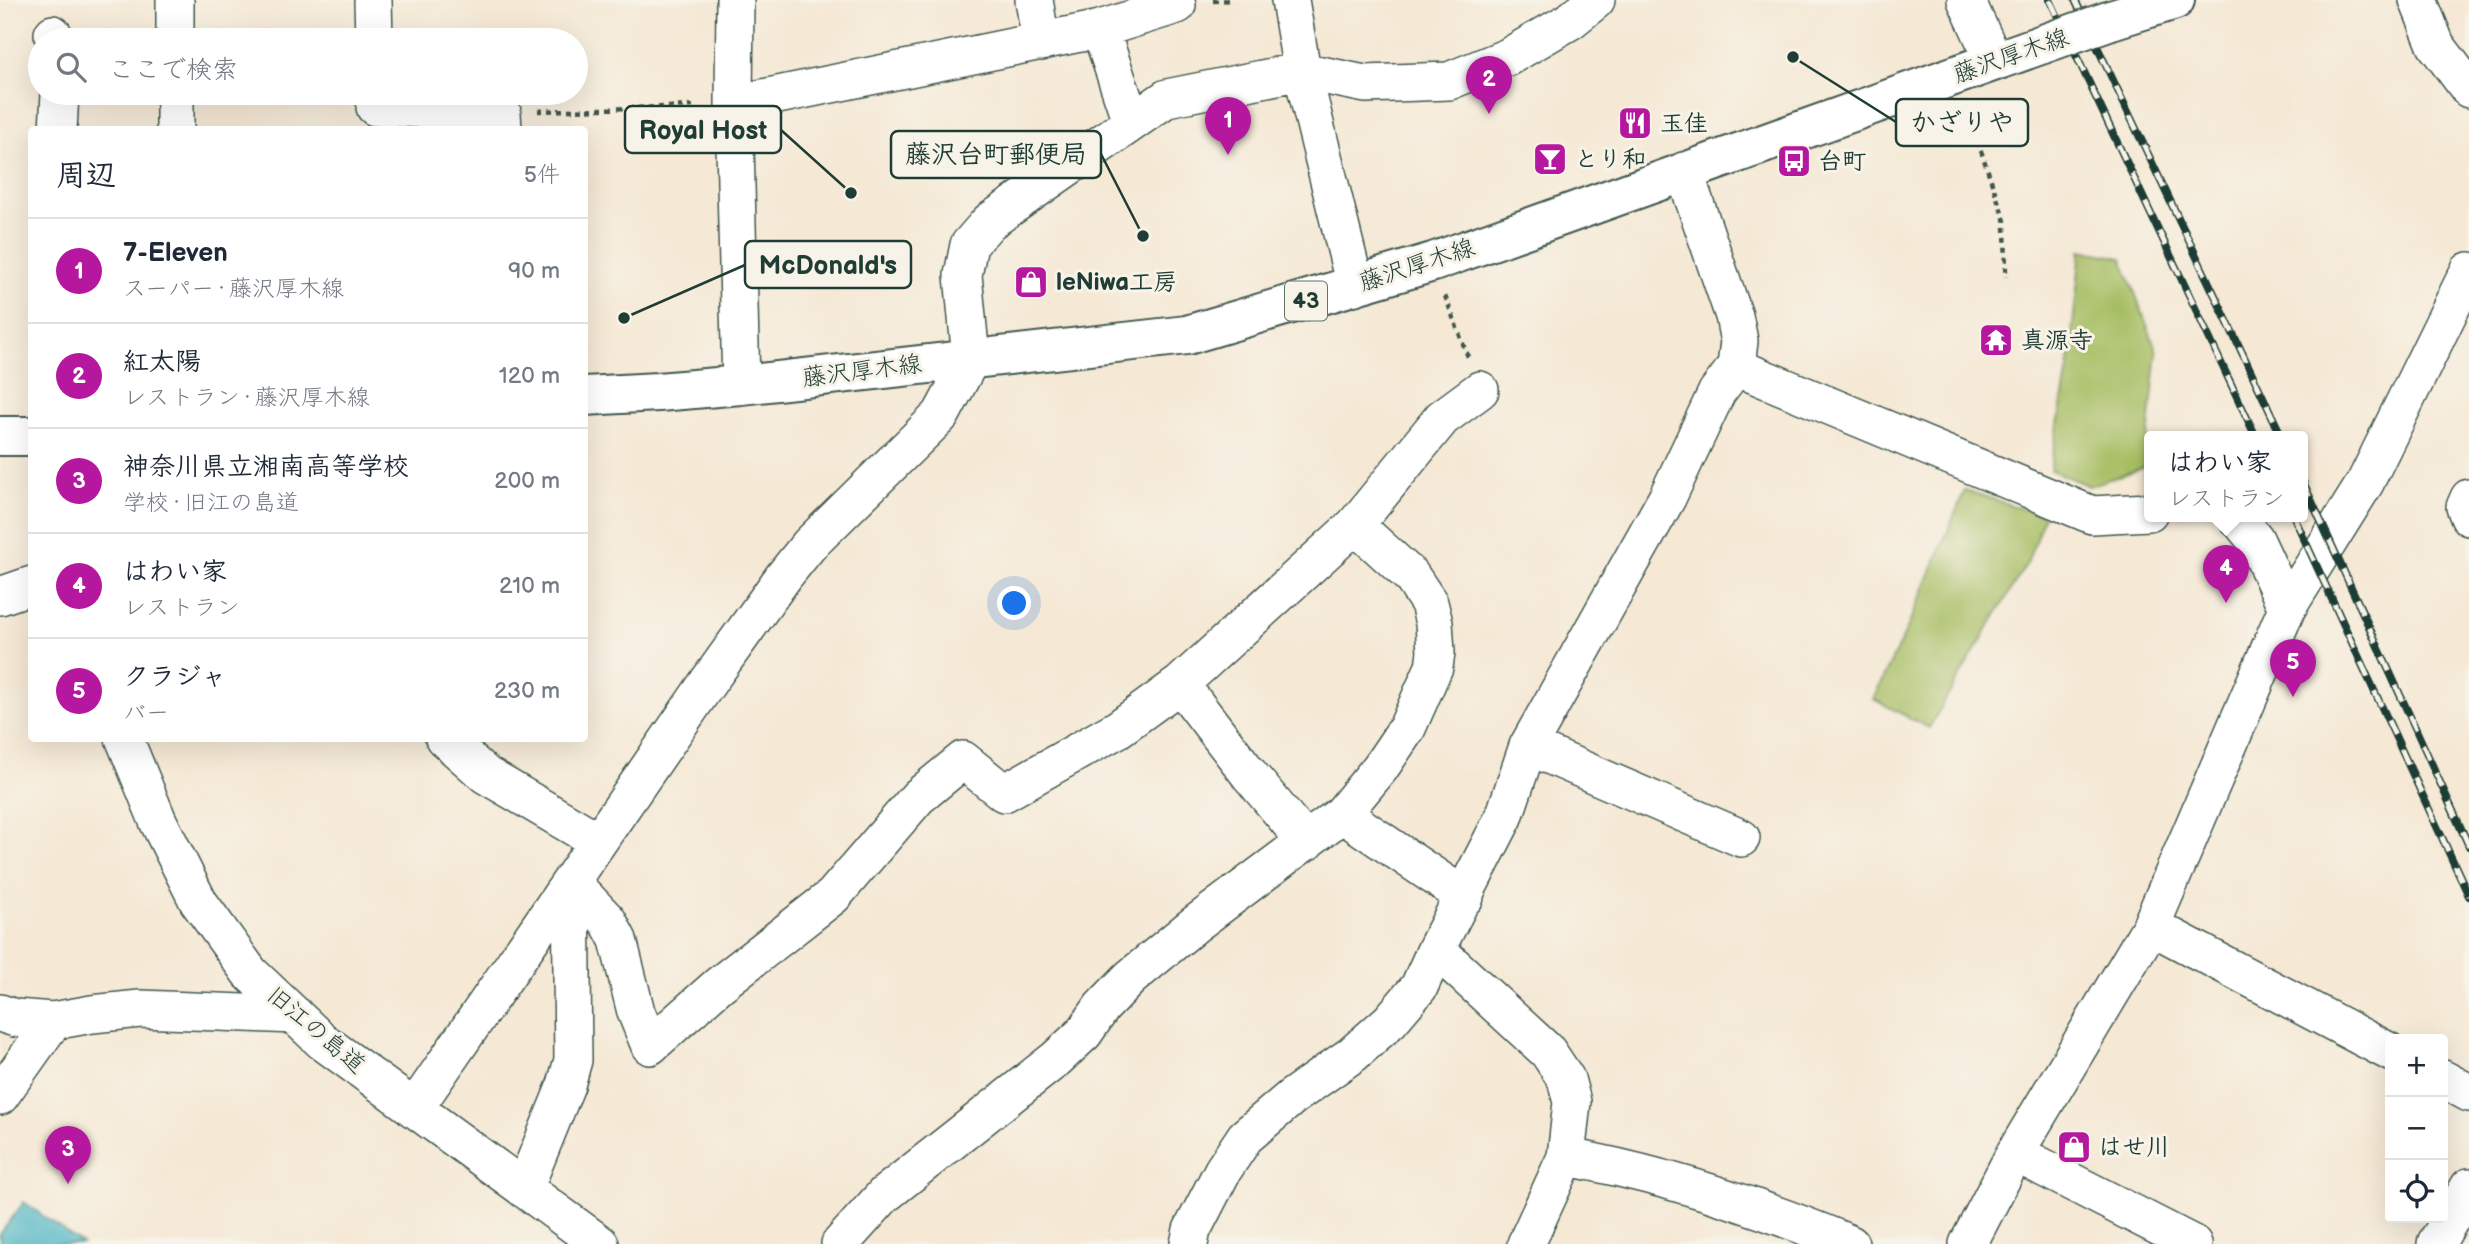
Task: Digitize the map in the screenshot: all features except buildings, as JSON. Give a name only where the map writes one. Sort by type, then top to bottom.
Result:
[{"type":"main road","name":"藤沢厚木線","points":[[588,396],[658,393],[741,385],[1186,335],[1433,262],[2043,44],[2118,12],[2175,0]]},
{"type":"main road","points":[[0,436],[28,436]]},
{"type":"street","points":[[175,0],[175,28]]},
{"type":"street","points":[[373,0],[374,28]]},
{"type":"street","points":[[735,0],[734,104],[741,385]]},
{"type":"street","points":[[1034,0],[1041,42]]},
{"type":"street","points":[[1290,0],[1303,71],[1355,286]]},
{"type":"street","points":[[414,1109],[784,576],[809,545],[941,415],[971,359],[963,275],[969,245],[989,222],[1167,98],[1303,71],[1365,84],[1449,81],[1507,57],[1570,22],[1596,0]]},
{"type":"street","points":[[1966,0],[1994,61]]},
{"type":"street","points":[[2418,0],[2437,45],[2469,89]]},
{"type":"street","points":[[734,104],[1100,29],[1177,5]]},
{"type":"street","points":[[1100,29],[1131,121]]},
{"type":"street","points":[[58,126],[59,105]]},
{"type":"street","points":[[175,105],[175,126]]},
{"type":"street","points":[[375,110],[503,121]]},
{"type":"street","points":[[1189,1244],[1192,1230],[1223,1170],[1245,1137],[1292,1097],[1353,1054],[1390,1021],[1419,987],[1504,817],[1528,746],[1667,498],[1717,393],[1736,367],[1739,341],[1734,316],[1684,171]]},
{"type":"street","points":[[1969,1244],[2015,1153],[2151,926],[2287,608],[2365,483],[2469,271]]},
{"type":"street","points":[[1736,367],[2092,515],[2144,512]]},
{"type":"street","points":[[571,882],[608,921],[618,940],[636,1012],[650,1046],[719,985],[833,895],[918,797],[963,760],[1004,793],[1118,729],[1180,684],[1354,525],[1442,418],[1480,390]]},
{"type":"street","points":[[2469,498],[2465,507],[2469,517]]},
{"type":"street","points":[[2241,522],[2255,539],[2287,608]]},
{"type":"street","points":[[840,1244],[884,1195],[1056,1059],[1084,1033],[1102,1007],[1130,978],[1194,925],[1342,814],[1380,768],[1407,728],[1434,667],[1434,623],[1429,603],[1411,576],[1354,525]]},
{"type":"street","points":[[0,596],[28,586]]},
{"type":"street","points":[[1180,684],[1249,774],[1306,842]]},
{"type":"street","name":"旧江の島道","points":[[126,742],[158,821],[198,901],[250,973],[321,1041],[600,1244]]},
{"type":"street","points":[[449,742],[486,775],[598,841]]},
{"type":"street","points":[[1528,746],[1741,838]]},
{"type":"street","points":[[1342,814],[1465,897]]},
{"type":"street","points":[[524,1189],[566,1085],[573,1060],[571,882]]},
{"type":"street","points":[[2151,926],[2385,1049]]},
{"type":"street","points":[[1436,949],[1548,1052],[1566,1079],[1572,1102],[1566,1157],[1526,1244]]},
{"type":"street","points":[[0,1013],[15,1018],[53,1021],[140,1009],[295,1015]]},
{"type":"street","points":[[0,1096],[53,1021]]},
{"type":"street","points":[[2448,1082],[2469,1093]]},
{"type":"street","points":[[2015,1153],[2193,1244]]},
{"type":"street","points":[[1566,1157],[1605,1163],[1717,1194],[1850,1244]]},
{"type":"street","points":[[2436,1244],[2469,1187]]},
{"type":"path","points":[[503,121],[734,104]]},
{"type":"path","points":[[1968,113],[2005,221],[2006,277]]},
{"type":"path","points":[[1433,262],[1480,390]]},
{"type":"green space","points":[[2081,250],[2122,258],[2157,352],[2149,431],[2144,431],[2144,467],[2089,486],[2050,470],[2069,363]]},
{"type":"green space","points":[[1965,490],[2044,516],[2028,561],[1929,728],[1873,699],[1906,631]]},
{"type":"water","points":[[24,1202],[82,1244],[0,1244],[0,1234]]},
{"type":"railway","points":[[2050,0],[2253,431]]},
{"type":"railway","points":[[2075,0],[2279,431]]},
{"type":"railway","points":[[2308,493],[2469,846]]},
{"type":"railway","points":[[2296,522],[2469,896]]},
{"type":"place","name":"かざりや","points":[[1793,57]]},
{"type":"place","name":"紅太陽","points":[[1489,114]]},
{"type":"place","name":"玉佳","points":[[1635,123]]},
{"type":"place","name":"7-Eleven","points":[[1228,155]]},
{"type":"place","name":"とり和","points":[[1550,159]]},
{"type":"place","name":"台町","points":[[1794,161]]},
{"type":"place","name":"Royal Host","points":[[851,193]]},
{"type":"place","name":"藤沢台町郵便局","points":[[1143,236]]},
{"type":"place","name":"leNiwa工房","points":[[1031,282]]},
{"type":"place","name":"McDonald's","points":[[624,318]]},
{"type":"place","name":"真源寺","points":[[1996,340]]},
{"type":"place","name":"はわい家","points":[[2226,603]]},
{"type":"place","name":"クラジャ","points":[[2293,697]]},
{"type":"place","name":"はせ川","points":[[2074,1147]]},
{"type":"place","name":"神奈川県立湘南高等学校","points":[[68,1184]]}]
